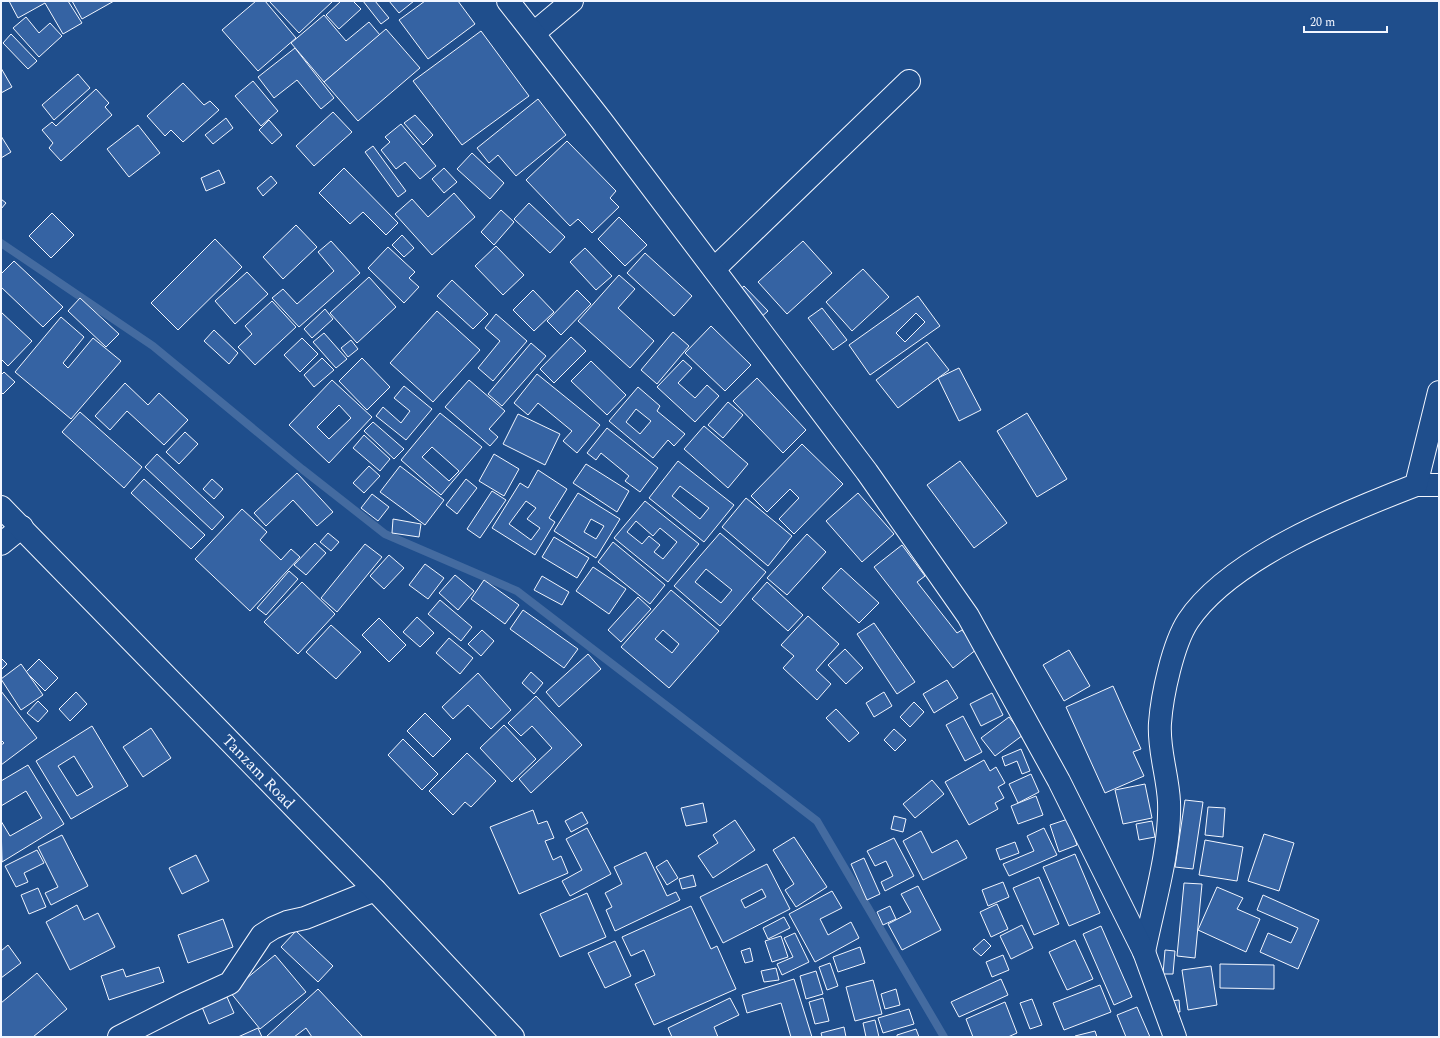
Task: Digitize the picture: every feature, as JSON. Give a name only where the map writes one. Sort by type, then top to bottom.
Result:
[{"type":"main road","points":[[508,1],[534,33],[868,472],[968,616],[1059,781],[1144,952],[1175,1037]]},
{"type":"main road","points":[[534,33],[572,1]]},
{"type":"main road","points":[[714,269],[909,81]]},
{"type":"main road","points":[[1416,485],[1439,392]]},
{"type":"main road","points":[[1144,952],[1159,881],[1169,803],[1160,725],[1162,706],[1178,641],[1188,621],[1209,595],[1230,577],[1316,528],[1376,500],[1416,485],[1439,485]]},
{"type":"main road","name":"Tanzam Road","points":[[1,507],[375,890],[514,1037]]},
{"type":"main road","points":[[1,544],[22,528]]},
{"type":"main road","points":[[119,1037],[184,1004],[230,983],[262,935],[274,928],[287,922],[305,918],[375,890]]},
{"type":"building","points":[[9,1],[68,1],[82,23],[63,34],[45,3],[18,18]]},
{"type":"building","points":[[72,1],[114,1],[82,19]]},
{"type":"building","points":[[256,1],[265,1],[296,38],[258,71],[222,30]]},
{"type":"building","points":[[269,1],[333,1],[299,33]]},
{"type":"building","points":[[341,1],[353,1],[361,9],[339,29],[326,15]]},
{"type":"building","points":[[363,1],[375,1],[389,18],[381,24]]},
{"type":"building","points":[[389,1],[414,1],[399,13]]},
{"type":"building","points":[[425,1],[458,1],[475,24],[428,59],[399,20]]},
{"type":"building","points":[[324,15],[346,41],[369,22],[380,35],[324,82],[291,43]]},
{"type":"building","points":[[26,17],[39,33],[50,23],[62,36],[39,57],[13,28]]},
{"type":"building","points":[[386,29],[420,68],[358,121],[324,82]]},
{"type":"building","points":[[481,31],[529,96],[462,145],[413,81]]},
{"type":"building","points":[[11,34],[37,61],[28,69],[3,43]]},
{"type":"building","points":[[295,48],[334,98],[321,109],[297,80],[274,98],[258,77]]},
{"type":"building","points":[[1,68],[12,87],[1,93]]},
{"type":"building","points":[[78,74],[90,88],[54,120],[42,105]]},
{"type":"building","points":[[253,81],[278,111],[261,126],[235,96]]},
{"type":"building","points":[[183,83],[204,105],[210,101],[219,110],[183,142],[171,130],[165,136],[147,116]]},
{"type":"building","points":[[96,89],[109,103],[105,107],[112,115],[61,161],[49,148],[53,143],[42,130],[52,122],[56,126]]},
{"type":"building","points":[[538,99],[566,135],[516,176],[498,155],[489,163],[477,148]]},
{"type":"building","points":[[333,112],[352,132],[314,166],[296,146]]},
{"type":"building","points":[[415,115],[433,135],[423,145],[404,123]]},
{"type":"building","points":[[226,118],[233,128],[213,144],[205,135]]},
{"type":"building","points":[[269,120],[282,135],[272,144],[259,130]]},
{"type":"building","points":[[401,124],[436,166],[420,179],[405,162],[396,169],[381,150],[390,142],[385,137]]},
{"type":"building","points":[[138,125],[160,153],[129,177],[107,149]]},
{"type":"building","points":[[1,136],[11,152],[1,158]]},
{"type":"building","points":[[567,141],[616,191],[610,198],[619,207],[592,233],[578,219],[570,226],[526,180]]},
{"type":"building","points":[[373,146],[406,191],[398,197],[365,152]]},
{"type":"building","points":[[472,153],[504,183],[490,199],[457,169]]},
{"type":"building","points":[[344,168],[398,223],[386,235],[363,212],[350,224],[319,193]]},
{"type":"building","points":[[444,168],[457,182],[444,193],[432,179]]},
{"type":"building","points":[[219,170],[225,183],[206,191],[201,178]]},
{"type":"building","points":[[271,176],[277,183],[263,196],[257,188]]},
{"type":"building","points":[[454,193],[475,217],[432,255],[395,214],[412,199],[428,217]]},
{"type":"building","points":[[1,199],[6,203],[1,209]]},
{"type":"building","points":[[529,203],[565,237],[550,253],[514,219]]},
{"type":"building","points":[[501,210],[514,222],[494,245],[481,232]]},
{"type":"building","points":[[52,213],[74,235],[51,258],[29,236]]},
{"type":"building","points":[[619,217],[647,245],[625,266],[598,239]]},
{"type":"building","points":[[296,225],[317,247],[283,279],[263,257]]},
{"type":"building","points":[[402,235],[414,248],[404,257],[392,245]]},
{"type":"building","points":[[215,239],[242,267],[178,330],[151,303]]},
{"type":"building","points":[[331,241],[360,273],[299,327],[272,298],[283,289],[297,304],[334,271],[318,252]]},
{"type":"building","points":[[803,241],[832,273],[787,314],[758,282]]},
{"type":"building","points":[[496,246],[524,275],[503,295],[475,266]]},
{"type":"building","points":[[388,247],[415,272],[409,278],[419,287],[404,303],[368,268]]},
{"type":"building","points":[[585,248],[612,276],[596,290],[570,262]]},
{"type":"building","points":[[645,253],[692,296],[674,316],[627,273]]},
{"type":"building","points":[[14,261],[63,307],[43,327],[1,287],[1,274]]},
{"type":"building","points":[[863,269],[889,297],[852,331],[826,302]]},
{"type":"building","points":[[247,272],[268,294],[235,324],[215,301]]},
{"type":"building","points":[[619,275],[635,289],[618,308],[654,341],[630,368],[578,321]]},
{"type":"building","points":[[369,277],[396,307],[357,343],[330,313]]},
{"type":"building","points":[[452,280],[488,314],[473,329],[437,296]]},
{"type":"building","points":[[744,286],[768,311],[760,318],[736,293]]},
{"type":"building","points":[[533,290],[554,312],[534,331],[513,310]]},
{"type":"building","points":[[577,290],[591,304],[561,335],[547,321]]},
{"type":"building","points":[[918,296],[940,326],[870,375],[849,345]],"holes":[[[916,313],[925,322],[905,342],[896,333]]]},
{"type":"building","points":[[80,298],[119,334],[106,347],[68,311]]},
{"type":"building","points":[[272,301],[296,327],[255,365],[238,347],[252,334],[245,326]]},
{"type":"building","points":[[822,308],[847,340],[833,350],[808,318]]},
{"type":"building","points":[[325,309],[333,319],[312,338],[304,329]]},
{"type":"building","points":[[437,311],[480,350],[433,402],[390,363]]},
{"type":"building","points":[[1,312],[32,341],[8,366],[1,359]]},
{"type":"building","points":[[496,314],[527,341],[493,381],[478,368],[500,341],[485,328]]},
{"type":"building","points":[[61,317],[84,337],[63,363],[68,368],[93,338],[121,361],[71,419],[15,372]]},
{"type":"building","points":[[711,326],[751,365],[725,391],[685,353]]},
{"type":"building","points":[[214,330],[238,353],[229,364],[204,341]]},
{"type":"building","points":[[673,332],[689,346],[657,384],[641,370]]},
{"type":"building","points":[[324,333],[347,359],[336,368],[313,342]]},
{"type":"building","points":[[571,337],[586,351],[554,383],[540,369]]},
{"type":"building","points":[[302,338],[318,354],[300,372],[284,355]]},
{"type":"building","points":[[351,340],[358,349],[348,357],[341,348]]},
{"type":"building","points":[[927,342],[949,370],[898,408],[876,380]]},
{"type":"building","points":[[531,343],[546,356],[502,406],[488,394]]},
{"type":"building","points":[[322,358],[334,370],[314,387],[304,375]]},
{"type":"building","points":[[362,358],[390,387],[367,410],[339,381]]},
{"type":"building","points":[[683,360],[692,368],[678,383],[695,398],[707,385],[719,396],[695,422],[657,387]]},
{"type":"building","points":[[591,361],[626,395],[607,415],[571,381]]},
{"type":"building","points":[[959,368],[981,410],[959,421],[938,378]]},
{"type":"building","points":[[4,372],[15,382],[3,394],[1,392],[1,375]]},
{"type":"building","points":[[537,374],[600,425],[577,453],[563,441],[572,431],[538,403],[528,415],[514,403]]},
{"type":"building","points":[[757,378],[806,430],[783,453],[733,401]]},
{"type":"building","points":[[332,380],[372,417],[329,463],[289,425]],"holes":[[[339,405],[351,418],[329,439],[317,427]]]},
{"type":"building","points":[[469,380],[505,411],[489,429],[498,437],[490,446],[445,407]]},
{"type":"building","points":[[125,383],[148,405],[159,393],[188,420],[164,445],[127,411],[110,430],[95,416]]},
{"type":"building","points":[[404,386],[432,409],[406,440],[376,416],[383,407],[401,423],[410,411],[394,398]]},
{"type":"building","points":[[638,387],[660,406],[657,411],[685,434],[674,446],[668,440],[653,458],[609,421]],"holes":[[[636,409],[651,421],[640,434],[626,422]]]},
{"type":"building","points":[[728,402],[743,415],[723,438],[708,425]]},
{"type":"building","points":[[80,412],[142,467],[124,488],[62,432]]},
{"type":"building","points":[[440,413],[482,447],[441,495],[401,460]],"holes":[[[432,447],[459,471],[449,481],[422,457]]]},
{"type":"building","points":[[1027,413],[1067,479],[1037,497],[997,431]]},
{"type":"building","points":[[518,414],[560,434],[545,465],[503,444]]},
{"type":"building","points":[[373,422],[404,449],[394,459],[364,431]]},
{"type":"building","points":[[704,426],[748,464],[728,488],[684,449]]},
{"type":"building","points":[[607,428],[658,468],[640,492],[625,481],[629,476],[601,453],[596,460],[587,453]]},
{"type":"building","points":[[185,432],[198,444],[179,464],[166,452]]},
{"type":"building","points":[[364,435],[390,459],[380,471],[353,448]]},
{"type":"building","points":[[802,444],[843,484],[794,534],[779,519],[799,498],[790,489],[767,512],[751,496]]},
{"type":"building","points":[[157,454],[224,517],[212,530],[145,467]]},
{"type":"building","points":[[494,454],[519,469],[504,496],[479,481]]},
{"type":"building","points":[[678,461],[734,505],[704,542],[649,498]],"holes":[[[680,486],[709,508],[700,519],[672,496]]]},
{"type":"building","points":[[960,461],[1007,523],[974,548],[927,485]]},
{"type":"building","points":[[586,464],[629,491],[617,512],[573,483]]},
{"type":"building","points":[[369,466],[380,476],[364,493],[353,483]]},
{"type":"building","points":[[400,466],[444,500],[425,525],[380,492]]},
{"type":"building","points":[[538,470],[567,489],[549,518],[555,522],[535,555],[492,528],[520,483],[528,488]],"holes":[[[526,501],[536,508],[527,519],[540,528],[531,540],[509,524]]]},
{"type":"building","points":[[297,473],[333,512],[317,526],[293,500],[266,526],[254,513]]},
{"type":"building","points":[[144,479],[205,535],[191,549],[131,493]]},
{"type":"building","points":[[212,479],[223,489],[214,499],[203,489]]},
{"type":"building","points":[[466,479],[477,488],[457,514],[446,505]]},
{"type":"building","points":[[492,491],[506,500],[480,538],[467,529]]},
{"type":"building","points":[[578,493],[620,519],[596,558],[554,531]],"holes":[[[591,519],[604,526],[596,539],[584,532]]]},
{"type":"building","points":[[858,493],[894,534],[862,562],[826,521]]},
{"type":"building","points":[[372,494],[389,507],[378,521],[361,508]]},
{"type":"building","points":[[746,498],[792,536],[768,566],[722,527]]},
{"type":"building","points":[[645,501],[699,544],[668,582],[614,538]],"holes":[[[636,521],[653,536],[660,528],[677,542],[663,559],[654,552],[660,545],[649,536],[642,544],[627,532]]]},
{"type":"building","points":[[242,509],[267,532],[260,540],[281,560],[291,549],[300,557],[250,611],[195,559]]},
{"type":"building","points":[[393,519],[421,524],[419,537],[392,533]]},
{"type":"building","points":[[328,533],[339,542],[331,551],[320,542]]},
{"type":"building","points":[[720,533],[766,572],[720,626],[674,586]],"holes":[[[706,569],[732,590],[721,603],[695,582]]]},
{"type":"building","points":[[807,534],[826,552],[787,595],[767,578]]},
{"type":"building","points":[[554,537],[589,558],[577,578],[542,557]]},
{"type":"building","points":[[613,542],[665,585],[650,604],[598,562]]},
{"type":"building","points":[[315,543],[326,553],[306,575],[294,565]]},
{"type":"building","points":[[365,544],[382,557],[337,612],[321,598]]},
{"type":"building","points":[[902,545],[925,576],[917,582],[957,633],[962,630],[977,649],[953,668],[874,567]]},
{"type":"building","points":[[389,555],[404,568],[384,589],[370,576]]},
{"type":"building","points":[[425,564],[444,578],[428,599],[409,585]]},
{"type":"building","points":[[593,567],[626,589],[609,614],[576,591]]},
{"type":"building","points":[[841,568],[879,603],[859,623],[822,588]]},
{"type":"building","points":[[289,571],[298,579],[266,615],[257,608]]},
{"type":"building","points":[[455,575],[474,591],[458,610],[439,593]]},
{"type":"building","points":[[542,576],[569,592],[562,605],[534,590]]},
{"type":"building","points":[[484,580],[519,605],[505,624],[471,599]]},
{"type":"building","points":[[302,582],[335,614],[298,654],[264,622]]},
{"type":"building","points":[[767,582],[803,615],[788,631],[752,599]]},
{"type":"building","points":[[671,590],[719,631],[669,688],[621,647]],"holes":[[[663,630],[679,644],[672,653],[655,639]]]},
{"type":"building","points":[[638,597],[651,609],[621,642],[608,630]]},
{"type":"building","points":[[440,600],[472,627],[461,641],[428,614]]},
{"type":"building","points":[[523,610],[578,649],[564,668],[510,629]]},
{"type":"building","points":[[808,616],[839,644],[816,670],[831,684],[817,700],[783,668],[794,656],[781,645]]},
{"type":"building","points":[[417,617],[434,633],[420,647],[403,632]]},
{"type":"building","points":[[379,618],[406,645],[389,662],[362,635]]},
{"type":"building","points":[[874,623],[915,682],[897,694],[857,634]]},
{"type":"building","points":[[331,625],[361,652],[336,679],[306,652]]},
{"type":"building","points":[[482,630],[494,641],[481,656],[468,644]]},
{"type":"building","points":[[449,638],[473,658],[460,674],[436,653]]},
{"type":"building","points":[[845,649],[863,668],[846,684],[828,665]]},
{"type":"building","points":[[1069,650],[1090,686],[1064,701],[1043,665]]},
{"type":"building","points":[[588,654],[601,669],[559,707],[546,692]]},
{"type":"building","points":[[1,658],[7,664],[1,670]]},
{"type":"building","points":[[39,659],[58,678],[45,691],[26,672]]},
{"type":"building","points":[[21,664],[43,695],[21,710],[1,679]]},
{"type":"building","points":[[531,672],[543,683],[534,694],[522,683]]},
{"type":"building","points":[[478,673],[511,710],[491,729],[468,705],[453,719],[442,707]]},
{"type":"building","points":[[947,680],[958,698],[934,713],[923,694]]},
{"type":"building","points":[[1113,686],[1141,749],[1133,752],[1144,776],[1105,793],[1066,707]]},
{"type":"building","points":[[1,691],[37,738],[1,765],[1,745],[4,743],[1,740]]},
{"type":"building","points":[[76,692],[87,704],[70,721],[59,709]]},
{"type":"building","points":[[884,692],[892,706],[874,717],[866,703]]},
{"type":"building","points":[[992,693],[1003,715],[981,726],[970,704]]},
{"type":"building","points":[[536,696],[582,745],[531,793],[519,779],[552,748],[532,726],[521,736],[508,723]]},
{"type":"building","points":[[38,701],[48,711],[38,722],[27,713]]},
{"type":"building","points":[[914,702],[924,712],[910,727],[900,717]]},
{"type":"building","points":[[836,709],[859,733],[849,742],[826,718]]},
{"type":"building","points":[[425,713],[451,739],[433,757],[407,731]]},
{"type":"building","points":[[963,716],[982,752],[965,761],[946,725]]},
{"type":"building","points":[[1009,717],[1023,735],[995,756],[981,738]]},
{"type":"building","points":[[504,725],[536,759],[512,782],[480,748]]},
{"type":"building","points":[[92,726],[128,786],[71,819],[36,761]],"holes":[[[74,756],[93,787],[77,796],[58,766]]]},
{"type":"building","points":[[151,728],[171,758],[143,777],[123,747]]},
{"type":"building","points":[[894,729],[906,740],[895,751],[884,740]]},
{"type":"building","points":[[403,739],[438,774],[422,790],[388,755]]},
{"type":"building","points":[[1021,749],[1030,771],[1022,774],[1017,761],[1005,766],[1002,757]]},
{"type":"building","points":[[467,753],[496,781],[471,807],[465,802],[453,815],[429,791]]},
{"type":"building","points":[[984,760],[990,771],[996,767],[1005,783],[998,787],[1004,798],[995,803],[998,809],[969,825],[945,782]]},
{"type":"building","points":[[28,765],[64,824],[2,862],[1,821],[10,836],[42,818],[26,791],[1,806],[1,781]]},
{"type":"building","points":[[1031,774],[1039,792],[1018,803],[1009,784]]},
{"type":"building","points":[[932,780],[944,794],[915,818],[903,804]]},
{"type":"building","points":[[1145,784],[1152,818],[1123,824],[1115,790]]},
{"type":"building","points":[[1036,796],[1043,815],[1018,824],[1011,806]]},
{"type":"building","points":[[1185,800],[1203,802],[1193,869],[1175,867]]},
{"type":"building","points":[[703,803],[707,822],[686,826],[681,808]]},
{"type":"building","points":[[1208,807],[1225,808],[1223,837],[1205,835]]},
{"type":"building","points":[[533,810],[538,824],[547,821],[554,838],[545,841],[553,860],[561,856],[568,873],[519,894],[490,827]]},
{"type":"building","points":[[582,812],[588,823],[571,832],[565,821]]},
{"type":"building","points":[[894,816],[906,819],[903,832],[891,829]]},
{"type":"building","points":[[1068,819],[1077,845],[1059,852],[1050,825]]},
{"type":"building","points":[[735,820],[755,850],[713,878],[698,856],[718,843],[713,835]]},
{"type":"building","points":[[1152,821],[1155,837],[1139,840],[1136,824]]},
{"type":"building","points":[[587,828],[611,874],[570,896],[562,881],[582,870],[566,839]]},
{"type":"building","points":[[1044,828],[1057,855],[1009,876],[1003,864],[1034,851],[1027,836]]},
{"type":"building","points":[[921,831],[932,853],[957,840],[967,858],[923,880],[903,841]]},
{"type":"building","points":[[1264,834],[1294,843],[1279,891],[1248,881]]},
{"type":"building","points":[[62,835],[88,886],[51,905],[45,893],[58,887],[38,847]]},
{"type":"building","points":[[794,837],[827,887],[796,907],[785,890],[794,884],[773,850]]},
{"type":"building","points":[[894,838],[914,876],[885,891],[881,882],[893,876],[886,861],[875,866],[867,851]]},
{"type":"building","points":[[1205,840],[1243,847],[1237,881],[1199,875]]},
{"type":"building","points":[[1015,842],[1019,853],[1000,860],[996,849]]},
{"type":"building","points":[[37,850],[44,863],[24,873],[28,882],[16,887],[5,866]]},
{"type":"building","points":[[646,852],[667,896],[676,892],[680,900],[615,931],[606,910],[612,907],[605,893],[622,884],[614,867]]},
{"type":"building","points":[[1075,854],[1100,913],[1069,926],[1043,867]]},
{"type":"building","points":[[196,855],[209,881],[182,894],[169,868]]},
{"type":"building","points":[[864,858],[880,894],[867,900],[851,864]]},
{"type":"building","points":[[667,860],[678,878],[667,885],[656,867]]},
{"type":"building","points":[[767,864],[790,909],[723,943],[700,897]],"holes":[[[762,889],[766,897],[745,908],[741,900]]]},
{"type":"building","points":[[693,875],[696,886],[682,889],[679,879]]},
{"type":"building","points":[[1039,877],[1059,924],[1034,935],[1013,888]]},
{"type":"building","points":[[1003,882],[1009,897],[988,906],[982,890]]},
{"type":"building","points":[[1184,883],[1202,884],[1195,958],[1177,956]]},
{"type":"building","points":[[918,886],[941,930],[902,950],[888,924],[911,912],[901,894]]},
{"type":"building","points":[[1217,887],[1243,898],[1237,909],[1260,919],[1246,952],[1198,930]]},
{"type":"building","points":[[38,888],[46,907],[29,914],[21,895]]},
{"type":"building","points":[[832,891],[842,908],[820,919],[828,935],[851,922],[859,938],[815,962],[789,914]]},
{"type":"building","points":[[587,893],[606,937],[560,957],[540,914]]},
{"type":"building","points":[[1263,895],[1319,920],[1298,969],[1260,952],[1268,933],[1291,943],[1298,928],[1257,910]]},
{"type":"building","points":[[997,904],[1008,929],[991,937],[980,912]]},
{"type":"building","points":[[77,905],[84,920],[98,913],[115,947],[70,970],[46,922]]},
{"type":"building","points":[[691,906],[711,949],[717,946],[736,989],[654,1025],[635,984],[655,975],[644,950],[631,956],[622,937]]},
{"type":"building","points":[[890,906],[896,919],[883,925],[877,912]]},
{"type":"building","points":[[784,917],[790,928],[768,939],[763,928]]},
{"type":"building","points":[[223,919],[233,947],[188,963],[178,935]]},
{"type":"building","points":[[1022,925],[1033,948],[1011,959],[1000,936]]},
{"type":"building","points":[[1101,926],[1132,997],[1114,1005],[1083,934]]},
{"type":"building","points":[[296,931],[333,966],[318,982],[281,947]]},
{"type":"building","points":[[795,933],[809,962],[782,975],[777,964],[793,957],[784,938]]},
{"type":"building","points":[[781,936],[788,957],[772,962],[765,941]]},
{"type":"building","points":[[984,939],[991,946],[981,956],[973,949]]},
{"type":"building","points":[[1075,940],[1093,979],[1067,990],[1049,952]]},
{"type":"building","points":[[615,941],[631,976],[605,988],[588,953]]},
{"type":"building","points":[[8,945],[21,963],[1,978],[1,951]]},
{"type":"building","points":[[860,947],[865,963],[838,972],[833,957]]},
{"type":"building","points":[[750,948],[753,961],[745,963],[741,951]]},
{"type":"building","points":[[1165,950],[1175,951],[1173,974],[1163,974]]},
{"type":"building","points":[[275,955],[306,992],[260,1029],[230,992]]},
{"type":"building","points":[[1003,955],[1009,970],[992,977],[986,962]]},
{"type":"building","points":[[830,963],[838,986],[827,990],[819,967]]},
{"type":"building","points":[[1220,964],[1274,965],[1274,989],[1220,988]]},
{"type":"building","points":[[1211,966],[1217,1005],[1188,1010],[1182,970]]},
{"type":"building","points":[[159,967],[164,982],[109,1000],[101,976],[123,969],[126,977]]},
{"type":"building","points":[[776,968],[779,980],[764,982],[761,971]]},
{"type":"building","points":[[816,971],[823,994],[806,999],[800,976]]},
{"type":"building","points":[[37,973],[67,1009],[33,1037],[1,1037],[1,1003]]},
{"type":"building","points":[[794,979],[812,1037],[791,1037],[781,1003],[747,1013],[742,995]]},
{"type":"building","points":[[1001,979],[1008,995],[959,1017],[951,1002]]},
{"type":"building","points":[[873,980],[882,1014],[855,1021],[846,987]]},
{"type":"building","points":[[1100,985],[1111,1012],[1064,1030],[1053,1003]]},
{"type":"building","points":[[318,989],[363,1037],[312,1037],[306,1028],[294,1037],[266,1037]]},
{"type":"building","points":[[896,989],[900,1005],[885,1009],[881,994]]},
{"type":"building","points":[[227,997],[234,1013],[209,1024],[202,1007]]},
{"type":"building","points":[[730,998],[739,1015],[714,1027],[718,1037],[672,1037],[668,1028]]},
{"type":"building","points":[[823,998],[829,1021],[815,1024],[809,1002]]},
{"type":"building","points":[[1032,999],[1042,1025],[1030,1029],[1020,1003]]},
{"type":"building","points":[[1179,1000],[1180,1012],[1171,1012],[1171,1001]]},
{"type":"building","points":[[1005,1002],[1017,1033],[1008,1037],[973,1037],[966,1019]]},
{"type":"building","points":[[1137,1007],[1150,1037],[1126,1037],[1117,1015]]},
{"type":"building","points":[[909,1009],[914,1024],[883,1033],[878,1018]]},
{"type":"building","points":[[875,1020],[879,1037],[866,1037],[863,1023]]},
{"type":"building","points":[[844,1027],[846,1037],[822,1037],[821,1033]]},
{"type":"building","points":[[258,1028],[262,1037],[238,1037]]},
{"type":"building","points":[[916,1029],[919,1037],[897,1037],[897,1035]]},
{"type":"building","points":[[1095,1031],[1097,1037],[1075,1036]]},
{"type":"waterway","points":[[1,243],[153,346],[302,469],[385,534],[517,591],[817,821],[944,1037]]}]
